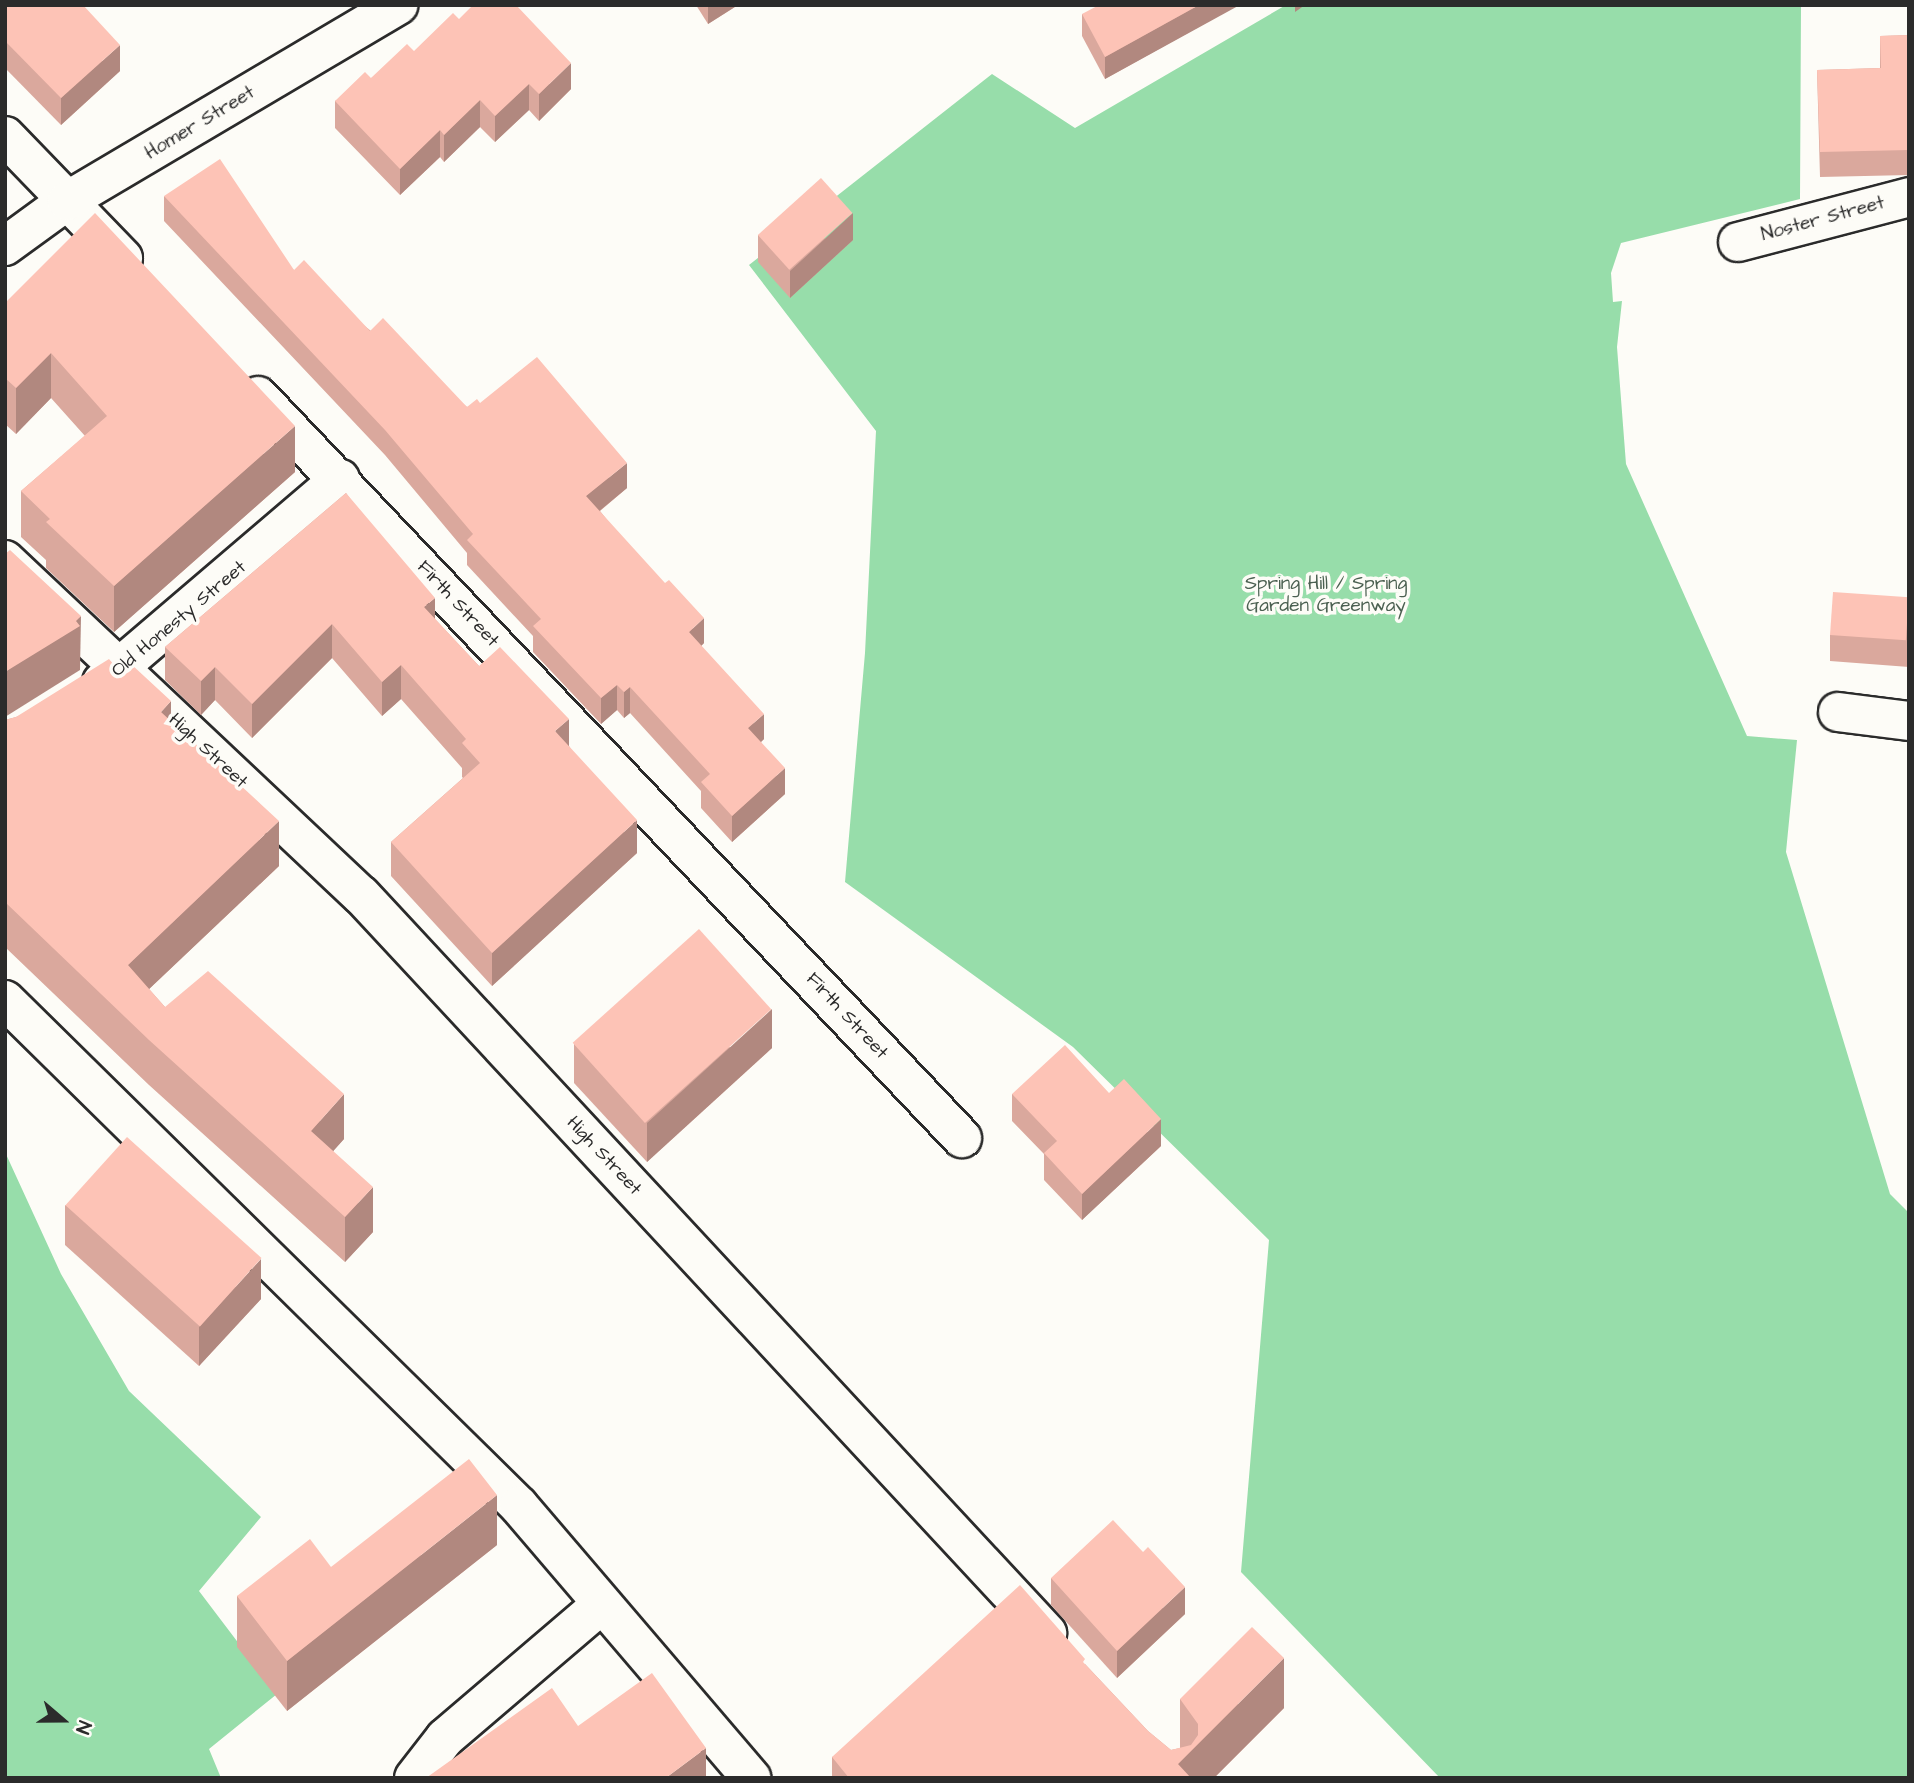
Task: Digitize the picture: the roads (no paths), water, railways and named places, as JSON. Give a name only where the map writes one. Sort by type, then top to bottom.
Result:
[{"type":"street","name":"Homer Street","points":[[5,246],[67,201],[398,5]]},
{"type":"street","points":[[5,136],[145,281]]},
{"type":"street","name":"Noster Street","points":[[1738,242],[1909,197]]},
{"type":"street","name":"Firth Street","points":[[233,370],[340,479],[962,1138]]},
{"type":"street","name":"Old Honesty Street","points":[[75,699],[122,670],[340,479]]},
{"type":"street","name":"High Street","points":[[5,560],[360,895],[1075,1664]]},
{"type":"street","points":[[1838,712],[1909,721]]},
{"type":"street","points":[[11,1006],[519,1506],[751,1778]]},
{"type":"street","points":[[414,1778],[445,1738],[602,1604]]},
{"type":"park label","name":"Spring Hill / Spring Garden Greenway","points":[[1326,595]]}]
